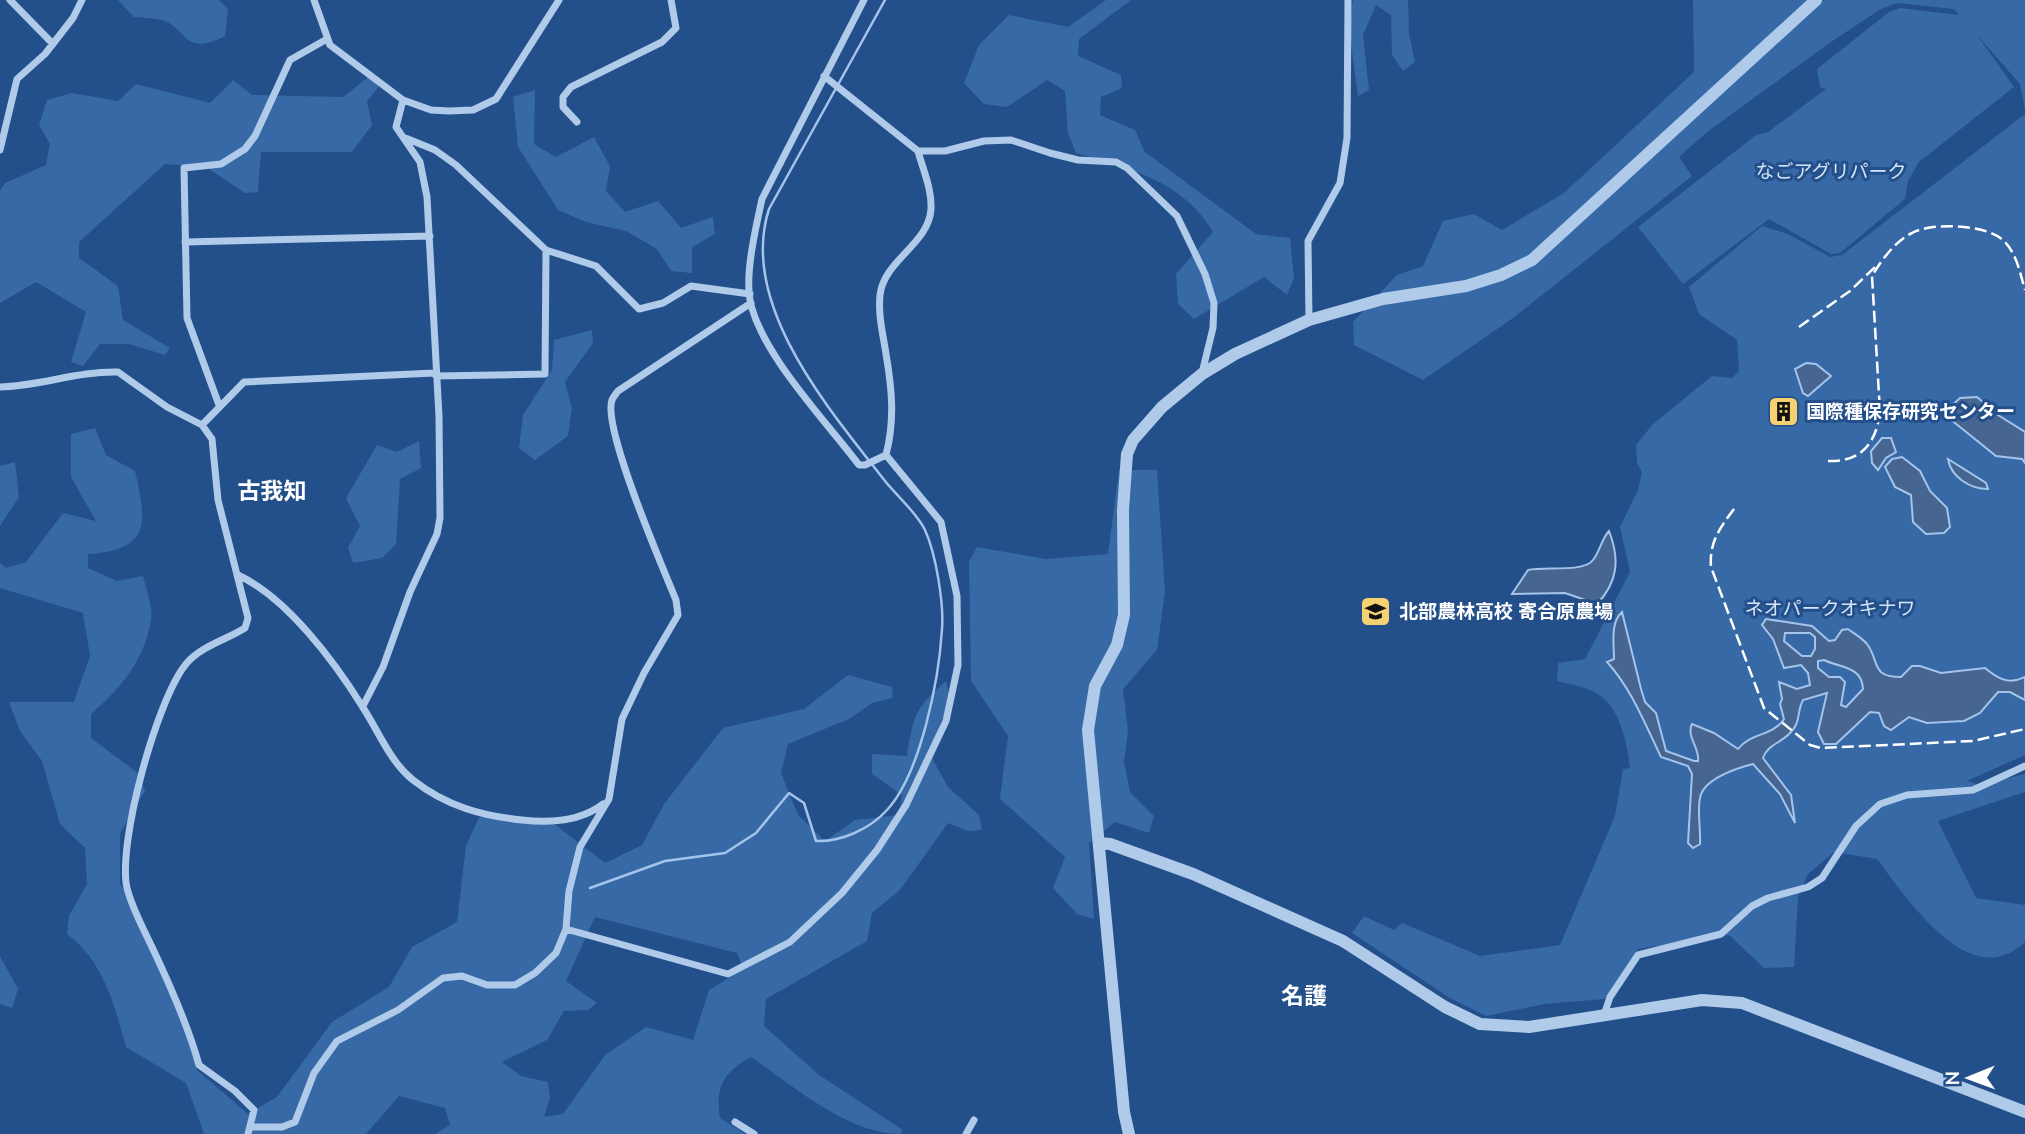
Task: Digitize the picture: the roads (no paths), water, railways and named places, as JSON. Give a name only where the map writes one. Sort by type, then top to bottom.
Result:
[{"type":"street","points":[[10,0],[53,44]]},
{"type":"street","points":[[0,150],[18,79],[53,44],[73,18],[82,0]]},
{"type":"street","points":[[314,0],[330,45],[403,100],[431,110],[473,110],[485,107],[496,99],[559,0]]},
{"type":"street","points":[[577,122],[563,107],[563,97],[571,87],[662,43],[676,28],[671,0]]},
{"type":"street","points":[[864,0],[762,199],[755,233],[750,298],[761,331],[778,359],[859,464],[865,465],[886,455]]},
{"type":"street","points":[[1310,320],[1308,241],[1340,183],[1347,138],[1348,0]]},
{"type":"street","points":[[1129,1134],[1124,1112],[1088,730],[1095,686],[1117,645],[1124,615],[1122,510],[1128,454],[1133,440],[1162,407],[1202,374],[1235,354],[1310,320],[1383,299],[1466,286],[1501,275],[1532,260],[1816,0]]},
{"type":"street","points":[[219,405],[187,318],[184,168],[221,164],[245,149],[255,135],[290,60],[327,39]]},
{"type":"street","points":[[566,929],[728,974],[790,942],[842,893],[877,850],[922,777],[946,722],[958,665],[957,596],[941,522],[886,455],[894,410],[880,326],[883,280],[920,235],[931,212],[930,190],[918,152],[824,76]]},
{"type":"street","points":[[363,706],[383,667],[410,592],[437,534],[440,518],[430,236],[424,175],[415,154],[400,136],[397,118],[403,100]]},
{"type":"street","points":[[400,136],[435,150],[456,165],[546,250],[596,266],[639,309],[663,303],[691,286],[750,298]]},
{"type":"street","points":[[918,152],[945,151],[985,141],[1011,140],[1079,160],[1116,162],[1127,167],[1177,216],[1205,274],[1214,303],[1213,328],[1202,374]]},
{"type":"street","points":[[185,242],[430,236]]},
{"type":"street","points":[[202,425],[244,382],[545,374],[546,250]]},
{"type":"street","points":[[0,387],[34,385],[118,372],[167,407],[202,425],[212,439],[218,500],[246,600],[245,628],[205,649],[187,662],[178,675],[157,726],[145,766],[127,833],[124,869],[128,890],[144,930],[195,1043],[199,1065],[250,1104],[254,1110],[249,1131],[295,1122],[313,1073],[337,1041],[398,1010],[443,978],[462,976],[487,985],[514,985],[550,960],[559,947],[566,929],[569,891],[580,847],[609,799],[622,719],[644,673],[678,615],[676,600],[631,486],[615,432],[611,401],[618,391],[750,298]]},
{"type":"street","points":[[238,575],[253,582],[308,634],[363,706],[405,772],[432,793],[468,811],[526,821],[570,820],[591,814],[609,799]]},
{"type":"street","points":[[1604,1016],[1605,1005],[1638,955],[1708,940],[1721,934],[1752,906],[1768,898],[1808,887],[1822,878],[1856,826],[1880,804],[1907,795],[1973,790],[1990,785],[2025,766]]},
{"type":"street","points":[[1100,843],[1110,844],[1193,874],[1343,941],[1445,1007],[1480,1024],[1511,1028],[1702,1000],[1742,1003],[2025,1112]]},
{"type":"street","points":[[965,1134],[974,1121]]},
{"type":"street","points":[[735,1122],[754,1134]]},
{"type":"waterway","points":[[590,888],[665,861],[725,853],[756,833],[789,793],[804,803],[816,841],[854,833],[887,810],[899,794],[919,750],[937,673],[942,629],[942,606],[933,552],[917,517],[839,422],[795,354],[778,319],[766,282],[763,245],[769,209],[885,0]]},
{"type":"railway","points":[[1828,461],[1858,454],[1865,449],[1875,433],[1880,412],[1872,276],[1894,246],[1912,233],[1932,227],[1959,226],[1985,231],[1996,235],[2008,246],[2018,264],[2025,290]]},
{"type":"railway","points":[[1799,327],[1850,291],[1875,267]]},
{"type":"railway","points":[[1734,509],[1714,543],[1711,567],[1764,708],[1810,745],[1821,748],[1973,741],[2025,729]]},
{"type":"place","name":"国際種保存研究センター","points":[[1783,411]]},
{"type":"place","name":"北部農林高校 寄合原農場","points":[[1376,611]]},
{"type":"district","name":"古我知","points":[[272,490]]},
{"type":"district","name":"名護","points":[[1304,995]]},
{"type":"park label","name":"なごアグリパーク","points":[[1831,171]]},
{"type":"park label","name":"ネオパークオキナワ","points":[[1830,608]]}]
